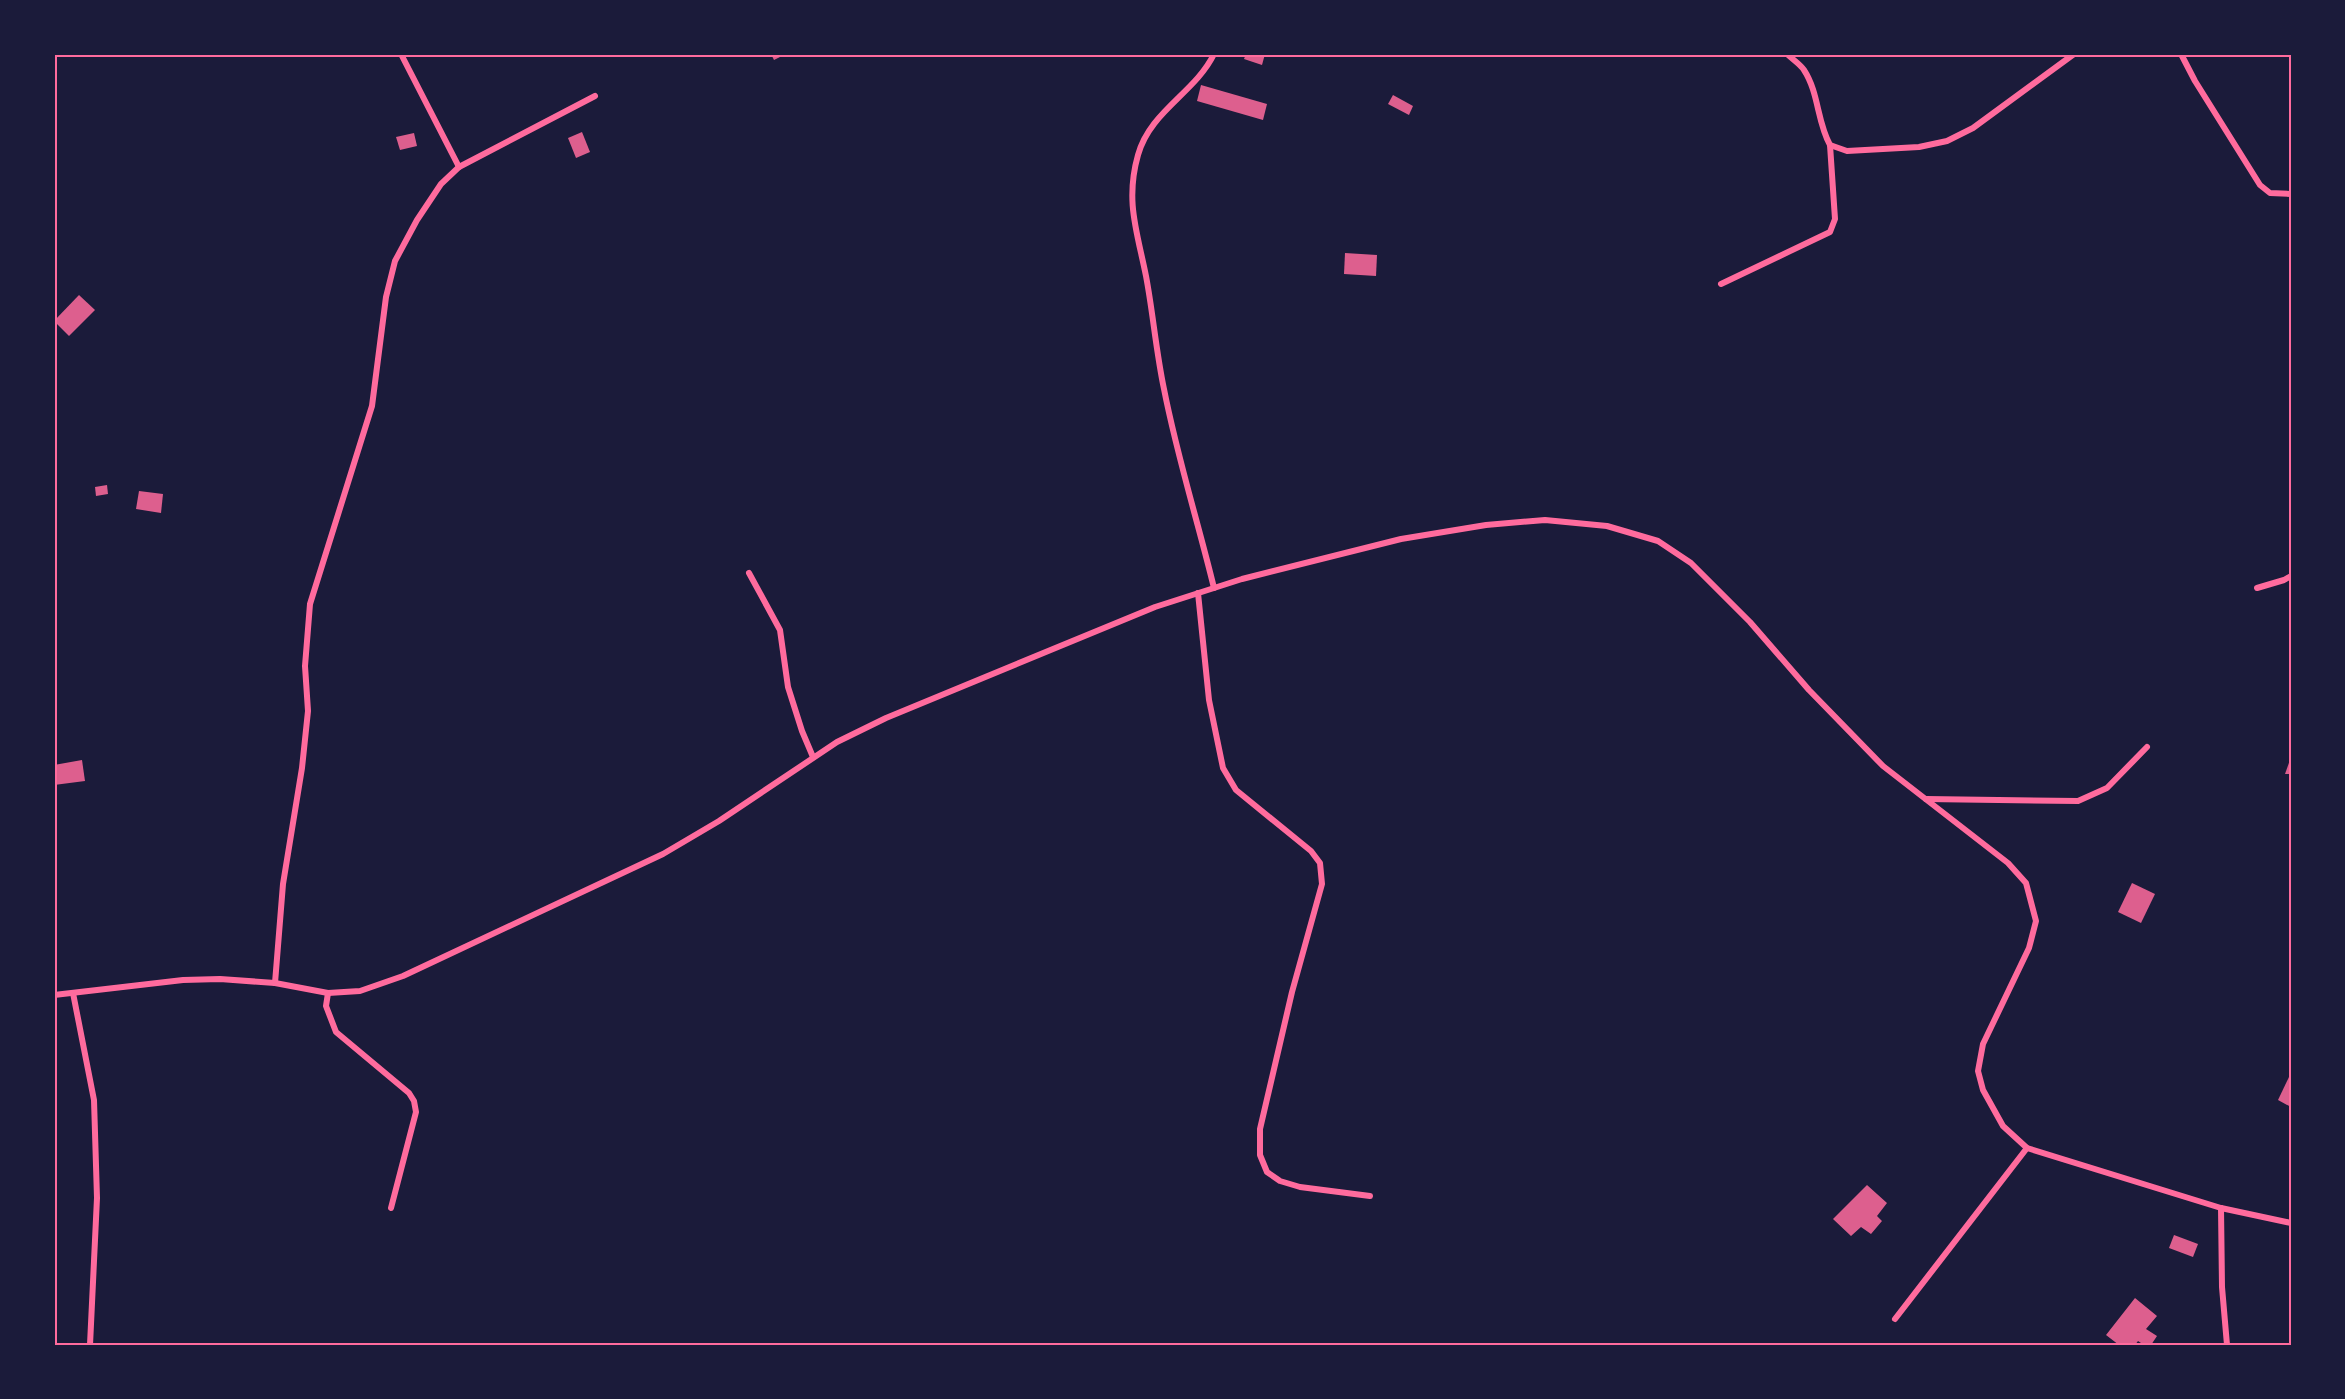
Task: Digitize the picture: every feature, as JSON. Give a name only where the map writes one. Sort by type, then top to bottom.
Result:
[{"type":"street","points":[[401,54],[459,167]]},
{"type":"street","points":[[1214,54],[1196,81],[1164,111],[1146,134],[1138,154],[1132,183],[1132,217],[1146,276],[1164,389],[1215,588]]},
{"type":"street","points":[[1721,284],[1830,232],[1835,219],[1830,145],[1823,132],[1816,95],[1803,69],[1787,54]]},
{"type":"street","points":[[1830,145],[1847,151],[1919,147],[1947,141],[1972,128],[2074,54]]},
{"type":"street","points":[[2181,54],[2195,81],[2260,185],[2270,193],[2291,194]]},
{"type":"street","points":[[275,983],[283,884],[306,734],[308,711],[305,666],[310,603],[372,406],[386,297],[395,261],[417,219],[441,184],[459,167],[596,96]]},
{"type":"street","points":[[54,995],[220,979],[275,983],[328,993],[360,991],[403,976],[663,854],[719,821],[837,742],[886,718],[1155,607],[1215,588],[1401,539],[1486,525],[1545,520],[1607,526],[1658,541],[1691,563],[1750,622],[1809,690],[1884,766],[2008,863],[2026,883],[2036,921],[2029,948],[1983,1044],[1978,1071],[1983,1090],[2003,1126],[2027,1148],[2221,1208],[2291,1223]]},
{"type":"street","points":[[749,573],[780,630],[794,708],[813,758]]},
{"type":"street","points":[[2257,588],[2291,576]]},
{"type":"street","points":[[1198,593],[1209,700],[1223,768],[1236,790],[1311,851],[1320,863],[1322,884],[1292,992],[1260,1129],[1260,1155],[1267,1172],[1280,1181],[1300,1187],[1370,1196]]},
{"type":"street","points":[[1926,799],[2078,801],[2107,788],[2147,747]]},
{"type":"street","points":[[72,993],[94,1100],[97,1198],[90,1345]]},
{"type":"street","points":[[328,993],[326,1006],[336,1032],[408,1093],[414,1101],[416,1112],[390,1208]]},
{"type":"street","points":[[1895,1318],[2027,1148]]},
{"type":"street","points":[[2221,1208],[2222,1287],[2227,1345]]},
{"type":"building","points":[[771,54],[786,54],[774,60]]},
{"type":"building","points":[[1246,54],[1265,54],[1262,65],[1244,59]]},
{"type":"building","points":[[1201,85],[1267,104],[1263,120],[1197,101]]},
{"type":"building","points":[[1393,95],[1413,106],[1409,115],[1388,104]]},
{"type":"building","points":[[582,132],[590,152],[576,158],[568,138]]},
{"type":"building","points":[[414,133],[417,146],[400,150],[396,137]]},
{"type":"building","points":[[1345,253],[1377,255],[1376,276],[1344,274]]},
{"type":"building","points":[[79,295],[95,310],[69,336],[54,321]]},
{"type":"building","points":[[107,485],[108,494],[96,496],[95,487]]},
{"type":"building","points":[[139,491],[163,494],[161,513],[136,509]]},
{"type":"building","points":[[2291,757],[2291,774],[2285,774]]},
{"type":"building","points":[[82,760],[85,781],[54,785],[54,765]]},
{"type":"building","points":[[2132,883],[2155,894],[2141,923],[2118,912]]},
{"type":"building","points":[[2289,1077],[2291,1078],[2291,1107],[2278,1100]]},
{"type":"building","points":[[1867,1185],[1887,1203],[1877,1216],[1882,1221],[1871,1234],[1861,1227],[1851,1236],[1833,1219]]},
{"type":"building","points":[[2174,1235],[2198,1244],[2193,1257],[2169,1248]]},
{"type":"building","points":[[2135,1298],[2157,1316],[2146,1329],[2157,1336],[2151,1345],[2144,1345],[2138,1341],[2135,1345],[2119,1345],[2106,1335]]}]
